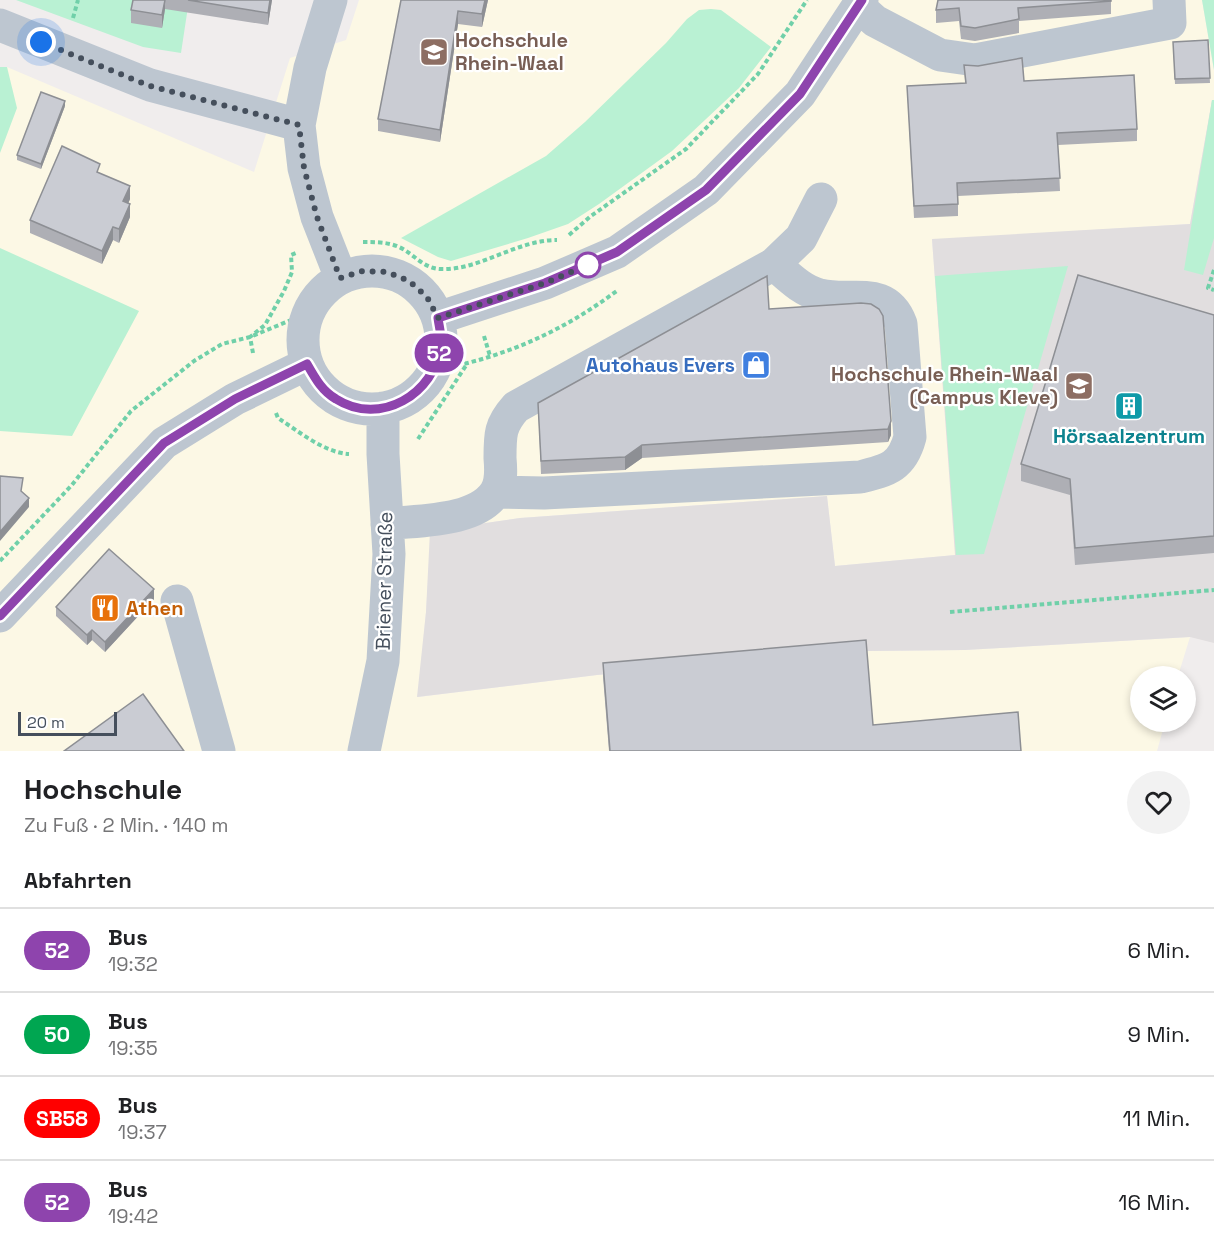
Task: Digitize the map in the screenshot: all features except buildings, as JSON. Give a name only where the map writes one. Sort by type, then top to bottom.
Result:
[{"type":"street","points":[[331,0],[310,69],[299,125],[304,168],[317,217],[340,278]]},
{"type":"street","points":[[438,318],[545,283],[617,252],[706,190],[800,94],[860,3],[876,21],[940,55],[975,60],[1170,23],[1169,0]]},
{"type":"street","points":[[0,25],[150,86],[299,125]]},
{"type":"street","points":[[387,524],[470,513],[487,502],[496,492],[501,476],[500,442],[504,420],[516,407],[774,264],[801,238],[821,199]]},
{"type":"street","points":[[496,492],[555,492],[860,477],[883,471],[896,464],[906,453],[910,437],[901,324],[896,311],[883,300],[853,296],[822,296],[806,290],[774,264]]},
{"type":"street","points":[[363,271],[387,272],[409,281],[427,297],[438,318],[442,344],[435,370],[422,388],[404,401],[383,408],[359,408],[337,400],[319,384],[307,364],[303,347],[303,330],[308,313],[321,293],[340,278],[363,271]]},
{"type":"street","points":[[0,616],[164,443],[235,399],[307,364]]},
{"type":"street","name":"Briener Straße","points":[[364,751],[383,661],[389,554],[383,454],[383,408]]},
{"type":"street","points":[[177,601],[219,751]]},
{"type":"path","points":[[250,337],[265,325],[284,291],[292,272],[291,255],[328,245],[381,242],[399,247],[425,266],[439,269],[477,262],[514,248],[546,240],[563,240],[591,216],[687,149],[758,74],[807,0]]},
{"type":"path","points":[[1214,270],[1208,288],[1214,290]]},
{"type":"path","points":[[0,561],[70,486],[131,411],[194,361],[222,344],[250,337],[308,313]]},
{"type":"path","points":[[250,337],[255,360],[278,418],[318,443],[341,454],[383,454],[413,450],[420,434],[467,364],[435,370]]},
{"type":"path","points":[[950,612],[1214,590]]},
{"type":"shaded area","points":[[359,0],[1202,0],[1214,70],[1214,100],[1190,224],[932,240],[956,555],[835,566],[827,496],[520,518],[431,531],[418,697],[597,675],[869,651],[965,650],[1190,637],[1181,666],[1130,666],[1130,732],[1162,732],[1157,751],[0,751],[0,67],[7,67],[254,172],[290,58],[346,40]]},
{"type":"shaded area","name":"Hochschule Rhein-Waal (Campus Kleve)","points":[[1212,100],[1214,100],[1214,643],[1190,637],[965,650],[869,651],[597,675],[417,697],[426,612],[430,531],[520,518],[827,496],[835,566],[955,555],[932,239],[1190,224]]},
{"type":"green space","points":[[16,0],[189,0],[181,53],[143,47]]},
{"type":"green space","points":[[1202,0],[1214,0],[1214,70]]},
{"type":"green space","points":[[699,10],[721,10],[771,47],[739,88],[672,151],[568,224],[528,238],[451,261],[401,238],[546,156],[585,122],[666,43],[687,19]]},
{"type":"green space","points":[[0,67],[7,67],[17,108],[0,153]]},
{"type":"green space","points":[[1212,100],[1214,100],[1214,238],[1203,275],[1184,270]]},
{"type":"green space","points":[[0,248],[139,311],[72,436],[0,431]]},
{"type":"green space","points":[[1068,266],[984,554],[956,555],[935,276]]},
{"type":"bus line","name":"52","points":[[0,616],[164,443],[235,399],[307,364],[319,384],[337,400],[359,408],[383,408],[404,401],[422,388],[435,370],[442,344],[438,318],[545,283],[617,252],[706,190],[800,94],[862,0]]},
{"type":"place","name":"Hochschule Rhein-Waal","points":[[434,52]]},
{"type":"place","name":"Autohaus Evers","points":[[756,365]]},
{"type":"place","name":"Hochschule Rhein-Waal (Campus Kleve)","points":[[1079,386]]},
{"type":"place","name":"Hörsaalzentrum","points":[[1129,406]]},
{"type":"place","name":"Athen","points":[[105,608]]},
{"type":"route","points":[[41,42],[150,86],[299,125],[304,168],[317,217],[340,278],[363,271],[387,272],[409,281],[427,297],[438,318],[545,283],[588,265]]}]
